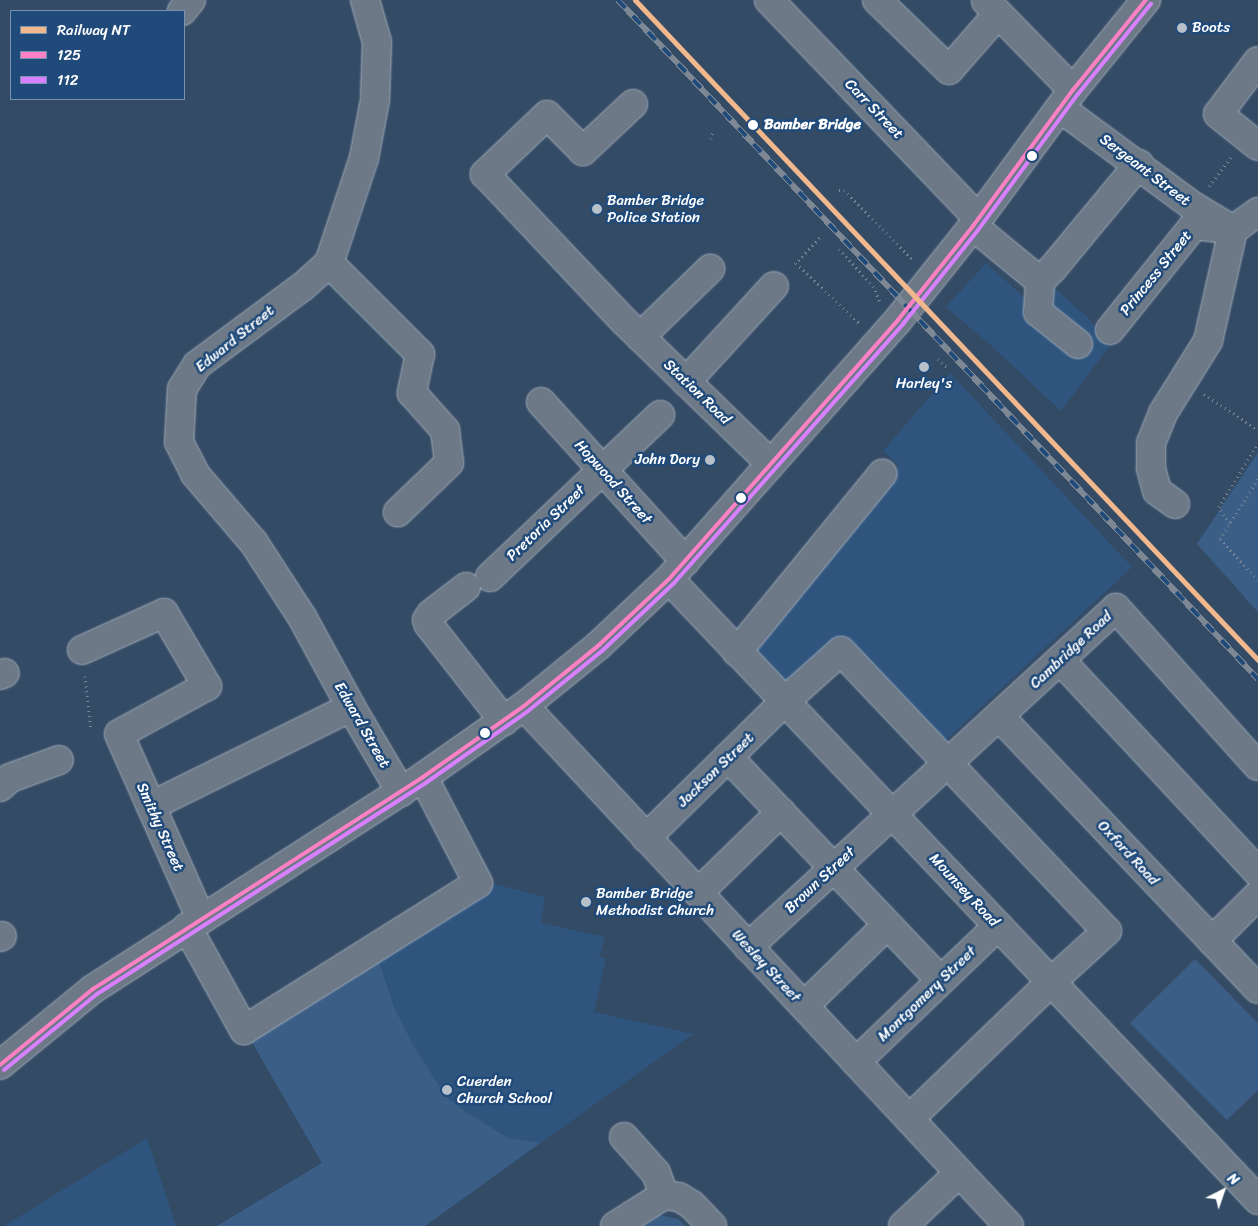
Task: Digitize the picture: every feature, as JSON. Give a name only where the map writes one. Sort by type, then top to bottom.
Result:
[{"type":"street","name":"Edward Street","points":[[194,923],[244,1030],[478,883],[412,784],[351,707],[302,616],[254,543],[195,474],[180,442],[182,389],[197,366],[302,287],[329,263],[364,158],[375,100],[377,42],[365,0]]},
{"type":"street","name":"Carr Street","points":[[769,0],[976,222],[1040,281]]},
{"type":"street","points":[[877,0],[949,70],[989,4]]},
{"type":"street","points":[[0,1065],[93,989],[412,784],[514,714],[599,645],[677,570],[898,320],[976,222],[1066,99],[1146,0]]},
{"type":"street","name":"Sergeant Street","points":[[989,4],[1066,99],[1138,164],[1193,206],[1233,230]]},
{"type":"street","points":[[1252,141],[1218,114],[1258,61]]},
{"type":"street","name":"Station Road","points":[[633,104],[583,151],[547,115],[485,174],[632,329],[770,463]]},
{"type":"street","points":[[1078,344],[1038,312],[1040,281],[1054,268],[1138,164]]},
{"type":"street","points":[[1175,504],[1157,491],[1151,468],[1151,443],[1163,413],[1208,341],[1233,230],[1258,212]]},
{"type":"street","name":"Princess Street","points":[[1110,330],[1194,225],[1233,230]]},
{"type":"street","points":[[329,263],[420,354],[412,393],[445,430],[449,462],[398,512]]},
{"type":"street","points":[[632,329],[710,269]]},
{"type":"street","points":[[686,382],[774,286]]},
{"type":"street","name":"Hopwood Street","points":[[541,402],[602,469],[677,570]]},
{"type":"street","name":"Pretoria Street","points":[[514,714],[429,625],[427,620],[431,614],[478,582],[660,415]]},
{"type":"street","points":[[737,652],[882,474]]},
{"type":"street","name":"Mounsey Road","points":[[677,570],[737,652],[1258,1200]]},
{"type":"street","name":"Cambridge Road","points":[[892,813],[1061,661],[1116,608],[1258,766]]},
{"type":"street","points":[[82,650],[164,613],[207,686],[119,734]]},
{"type":"street","name":"Jackson Street","points":[[646,838],[785,702],[841,651],[946,764]]},
{"type":"street","points":[[1061,661],[1258,872]]},
{"type":"street","points":[[151,806],[351,707]]},
{"type":"street","name":"Wesley Street","points":[[514,714],[646,838],[1009,1226]]},
{"type":"street","name":"Oxford Road","points":[[999,716],[1258,989]]},
{"type":"street","name":"Smithy Street","points":[[119,734],[151,806],[194,923]]},
{"type":"street","points":[[728,757],[940,980]]},
{"type":"street","points":[[3,776],[59,760]]},
{"type":"street","points":[[909,1119],[1106,931],[946,764]]},
{"type":"street","points":[[698,893],[782,812]]},
{"type":"street","name":"Brown Street","points":[[748,947],[892,813]]},
{"type":"street","points":[[1212,941],[1258,895]]},
{"type":"street","points":[[804,1006],[887,925]]},
{"type":"street","name":"Montgomery Street","points":[[856,1062],[998,926]]},
{"type":"street","points":[[624,1137],[656,1173],[664,1195]]},
{"type":"street","points":[[903,1226],[959,1173]]},
{"type":"street","points":[[615,1226],[664,1195],[680,1197],[712,1226]]},
{"type":"path","points":[[711,139],[713,130]]},
{"type":"path","points":[[1193,206],[1252,141]]},
{"type":"path","points":[[839,190],[844,190],[903,251],[934,276]]},
{"type":"path","points":[[820,237],[796,263],[878,341]]},
{"type":"path","points":[[839,249],[872,286],[879,301],[898,320]]},
{"type":"path","points":[[938,359],[948,368]]},
{"type":"path","points":[[1183,379],[1258,430]]},
{"type":"path","points":[[1230,523],[1219,506],[1258,443]]},
{"type":"path","points":[[1258,479],[1220,539],[1258,580]]},
{"type":"path","points":[[82,650],[92,736],[119,734]]},
{"type":"shaded area","points":[[986,263],[1026,299],[1051,285],[1087,317],[1110,345],[1061,411],[995,349],[946,307]]},
{"type":"shaded area","points":[[950,373],[1132,567],[935,750],[833,639],[787,684],[750,647],[899,465],[883,451]]},
{"type":"shaded area","points":[[1258,452],[1258,612],[1197,544]]},
{"type":"shaded area","name":"Cuerden Church School","points":[[491,883],[545,897],[541,923],[605,937],[599,957],[606,958],[594,1012],[693,1034],[425,1226],[217,1226],[322,1163],[249,1037]]},
{"type":"shaded area","points":[[377,956],[394,1007],[413,1045],[446,1097],[508,1138],[540,1143],[425,1226],[217,1226],[322,1163],[249,1037]]},
{"type":"shaded area","points":[[1195,959],[1258,1023],[1258,1090],[1227,1120],[1130,1023]]},
{"type":"shaded area","points":[[147,1138],[176,1226],[4,1226]]},
{"type":"shaded area","points":[[660,1215],[678,1219],[685,1226],[644,1226]]},
{"type":"railway","points":[[618,0],[1258,679]]},
{"type":"rail line","name":"NT","points":[[635,0],[1258,660]]},
{"type":"transit line","name":"125","points":[[0,1065],[93,989],[423,777],[524,706],[599,645],[669,579],[898,320],[973,226],[1073,90],[1146,0]]},
{"type":"transit line","name":"112","points":[[4,1070],[97,994],[427,782],[528,711],[603,650],[674,583],[903,324],[978,230],[1078,94],[1151,4]]},
{"type":"place","name":"Boots","points":[[1182,28]]},
{"type":"place","name":"Bamber Bridge","points":[[753,125]]},
{"type":"place","name":"Bamber Bridge Police Station","points":[[597,209]]},
{"type":"place","name":"Harley's","points":[[924,367]]},
{"type":"place","name":"John Dory","points":[[710,460]]},
{"type":"place","name":"Bamber Bridge Methodist Church","points":[[586,902]]},
{"type":"place","name":"Cuerden Church School","points":[[447,1090]]}]
